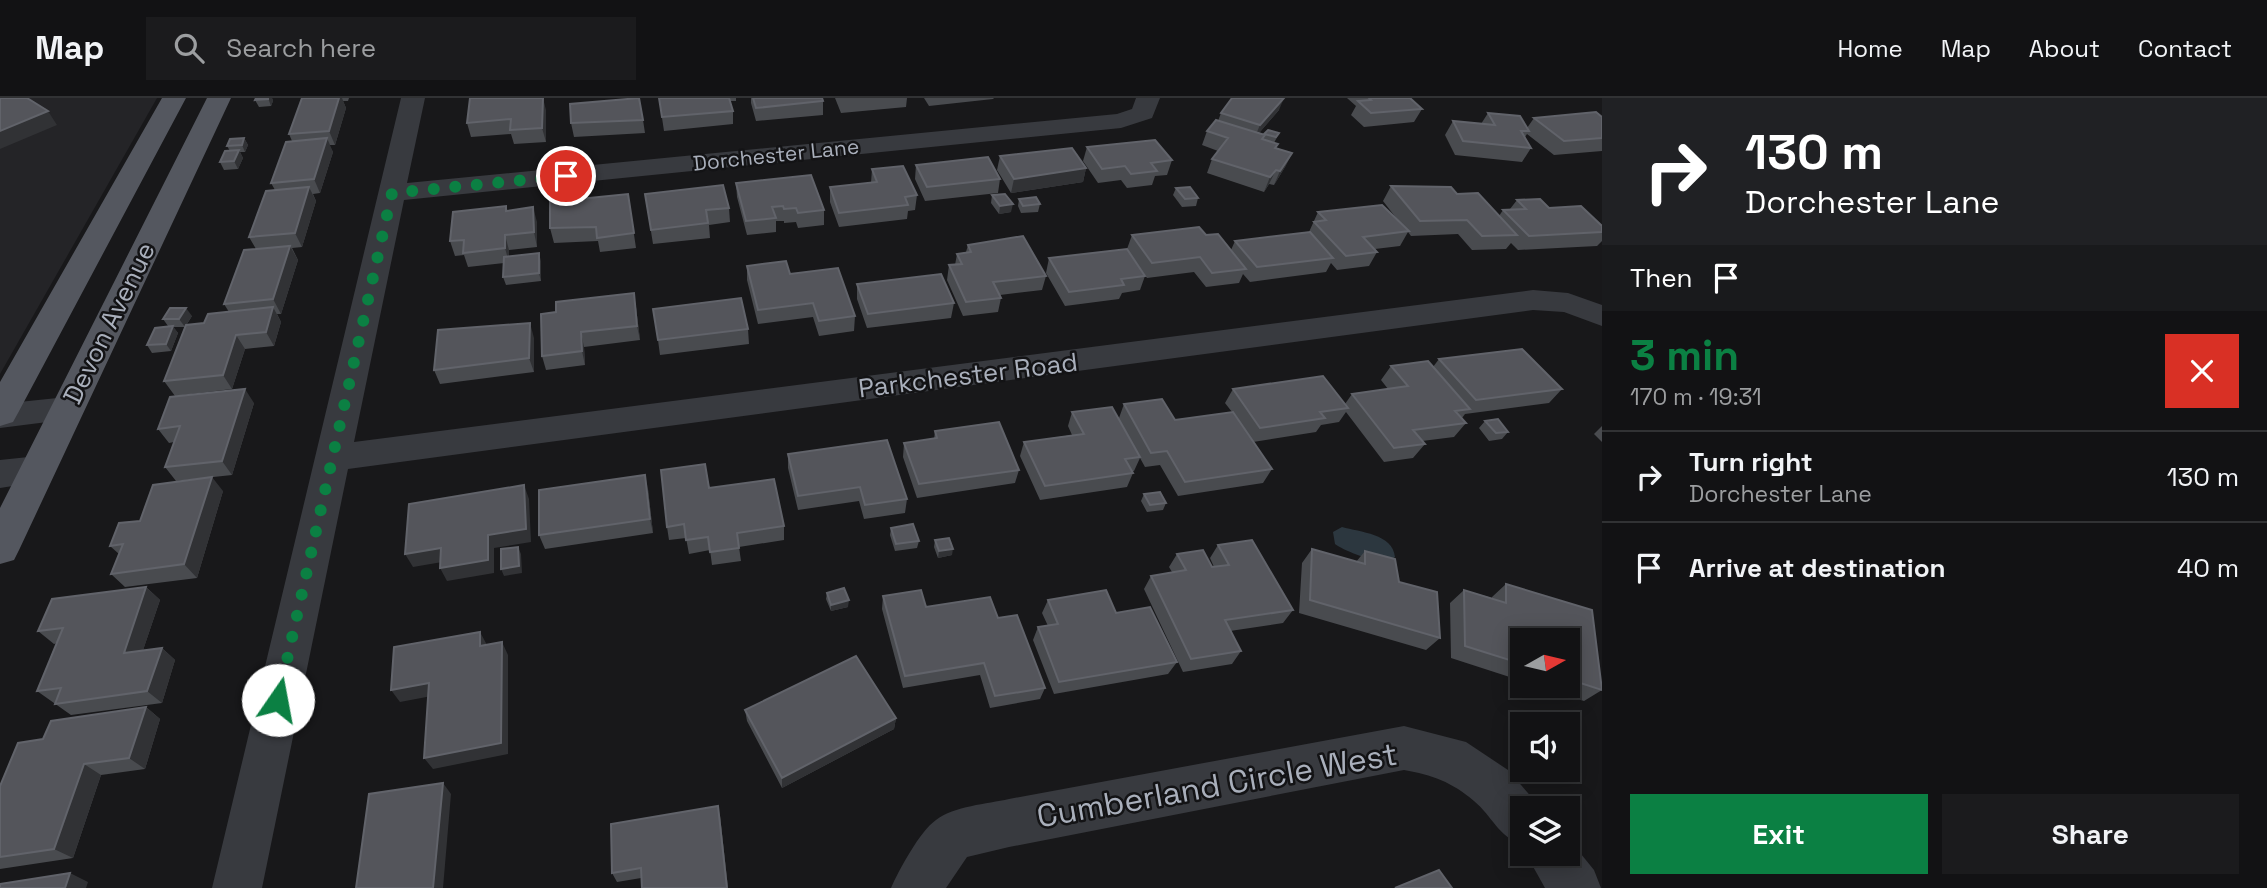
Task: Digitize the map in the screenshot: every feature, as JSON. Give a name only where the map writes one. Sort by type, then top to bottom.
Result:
[{"type":"main road","name":"Devon Avenue","points":[[0,414],[174,98]]},
{"type":"main road","name":"Devon Avenue","points":[[0,548],[219,98]]},
{"type":"street","points":[[237,888],[413,98]]},
{"type":"street","name":"Dorchester Lane","points":[[392,193],[1121,121],[1143,113],[1149,98]]},
{"type":"street","name":"Parkchester Road","points":[[331,458],[1533,300],[1568,303],[1602,316]]},
{"type":"street","points":[[0,414],[68,409]]},
{"type":"street","points":[[0,474],[38,470]]},
{"type":"street","name":"Cumberland Circle West","points":[[916,888],[951,837],[1009,823],[1404,748],[1450,757],[1492,786],[1510,807]]},
{"type":"street","points":[[1559,866],[1576,888]]},
{"type":"shaded area","points":[[0,98],[157,98],[0,374]]},
{"type":"shaded area","points":[[1342,527],[1382,539],[1393,549],[1395,557],[1390,560],[1374,559],[1340,547],[1335,544],[1333,532]]},
{"type":"building","points":[[0,98],[27,98],[48,111],[0,131]]},
{"type":"building","points":[[302,98],[339,98],[329,131],[289,134]]},
{"type":"building","points":[[470,98],[543,98],[542,128],[510,130],[511,119],[467,123]]},
{"type":"building","points":[[639,98],[643,120],[571,123],[570,104]]},
{"type":"building","points":[[659,98],[729,98],[733,111],[662,117]]},
{"type":"building","points":[[753,98],[822,98],[823,101],[756,108]]},
{"type":"building","points":[[1232,98],[1284,98],[1260,125],[1221,113]]},
{"type":"building","points":[[1369,98],[1410,98],[1422,109],[1371,113],[1358,101],[1371,100]]},
{"type":"building","points":[[1596,112],[1602,117],[1602,138],[1564,141],[1534,118]]},
{"type":"building","points":[[1488,113],[1520,116],[1529,131],[1521,131],[1531,148],[1463,141],[1453,121],[1495,125]]},
{"type":"building","points":[[1216,120],[1265,135],[1262,139],[1278,144],[1275,148],[1292,153],[1280,171],[1276,170],[1270,177],[1212,159],[1228,138],[1207,131]]},
{"type":"building","points":[[1268,130],[1279,133],[1276,137],[1264,134]]},
{"type":"building","points":[[244,138],[242,145],[227,146],[230,139]]},
{"type":"building","points":[[327,138],[314,179],[271,183],[286,142]]},
{"type":"building","points":[[1155,140],[1172,160],[1151,163],[1157,171],[1131,174],[1125,166],[1102,169],[1087,147]]},
{"type":"building","points":[[1072,148],[1086,168],[1014,179],[1000,156]]},
{"type":"building","points":[[239,150],[234,161],[220,162],[225,151]]},
{"type":"building","points":[[988,157],[1000,179],[927,187],[916,165]]},
{"type":"building","points":[[903,166],[917,195],[905,197],[908,205],[839,213],[830,187],[877,182],[872,169]]},
{"type":"building","points":[[811,175],[824,210],[798,213],[796,208],[772,207],[776,218],[746,221],[736,183]]},
{"type":"building","points":[[723,185],[729,208],[706,210],[708,223],[651,230],[645,194]]},
{"type":"building","points":[[1391,186],[1451,187],[1457,194],[1478,193],[1517,235],[1482,236],[1467,220],[1420,221]]},
{"type":"building","points":[[309,187],[295,233],[249,237],[266,191]]},
{"type":"building","points":[[1190,187],[1198,198],[1185,199],[1176,188]]},
{"type":"building","points":[[628,194],[634,233],[597,238],[596,227],[550,228],[550,202]]},
{"type":"building","points":[[1005,194],[1013,204],[1000,206],[992,195]]},
{"type":"building","points":[[1036,197],[1040,204],[1023,206],[1019,199]]},
{"type":"building","points":[[1540,199],[1549,208],[1581,206],[1602,226],[1602,232],[1529,236],[1503,210],[1526,209],[1517,200]]},
{"type":"building","points":[[1382,205],[1409,231],[1363,237],[1377,252],[1346,256],[1314,222],[1326,220],[1318,212]]},
{"type":"building","points":[[506,206],[506,211],[533,207],[534,232],[505,235],[505,248],[463,253],[464,240],[450,241],[453,212]]},
{"type":"building","points":[[1199,227],[1206,235],[1218,234],[1246,269],[1212,273],[1200,257],[1152,263],[1132,235]]},
{"type":"building","points":[[1310,232],[1333,258],[1257,267],[1235,241]]},
{"type":"building","points":[[1023,236],[1046,276],[993,282],[1001,298],[966,302],[949,265],[962,264],[957,254],[971,252],[968,245]]},
{"type":"building","points":[[290,246],[273,299],[224,304],[244,250]]},
{"type":"building","points":[[1127,249],[1145,276],[1121,279],[1124,285],[1069,292],[1049,258]]},
{"type":"building","points":[[539,253],[539,273],[503,277],[504,257]]},
{"type":"building","points":[[786,261],[790,274],[838,268],[855,316],[819,321],[813,303],[758,310],[747,266]]},
{"type":"building","points":[[941,274],[954,303],[868,314],[857,284]]},
{"type":"building","points":[[634,293],[637,326],[581,332],[582,351],[542,356],[541,314],[556,312],[556,302]]},
{"type":"building","points":[[741,298],[748,329],[658,340],[653,309]]},
{"type":"building","points":[[273,307],[266,332],[236,335],[223,375],[164,381],[186,325],[204,323],[208,314]]},
{"type":"building","points":[[170,308],[186,308],[179,319],[163,319]]},
{"type":"building","points":[[530,323],[529,358],[434,370],[438,330]]},
{"type":"building","points":[[173,326],[166,344],[147,345],[155,328]]},
{"type":"building","points":[[1522,349],[1562,389],[1476,400],[1439,359]]},
{"type":"building","points":[[1428,361],[1470,409],[1455,411],[1466,423],[1413,430],[1425,444],[1394,448],[1352,394],[1408,386],[1391,366]]},
{"type":"building","points":[[1323,376],[1348,408],[1320,412],[1325,418],[1260,428],[1233,389]]},
{"type":"building","points":[[245,389],[222,461],[165,467],[180,426],[158,429],[170,397]]},
{"type":"building","points":[[1162,399],[1175,420],[1233,412],[1272,469],[1185,482],[1167,451],[1151,453],[1124,404]]},
{"type":"building","points":[[1112,407],[1140,457],[1125,459],[1133,473],[1045,486],[1024,442],[1084,434],[1072,412]]},
{"type":"building","points":[[1498,419],[1508,432],[1496,433],[1485,421]]},
{"type":"building","points":[[999,422],[1019,470],[919,484],[904,443],[937,438],[935,431]]},
{"type":"building","points":[[887,440],[907,499],[865,505],[860,487],[798,496],[788,454]]},
{"type":"building","points":[[705,464],[709,488],[774,479],[784,526],[737,533],[739,548],[710,552],[708,537],[686,540],[684,524],[667,527],[661,470]]},
{"type":"building","points":[[645,475],[650,519],[539,535],[539,490]]},
{"type":"building","points":[[212,477],[184,564],[111,574],[123,544],[110,546],[119,523],[140,521],[153,485]]},
{"type":"building","points":[[524,485],[526,529],[488,535],[488,560],[440,568],[441,548],[405,554],[409,504]]},
{"type":"building","points":[[1160,492],[1166,503],[1150,505],[1144,494]]},
{"type":"building","points":[[913,524],[919,541],[896,544],[891,528]]},
{"type":"building","points":[[949,538],[953,549],[939,551],[935,540]]},
{"type":"building","points":[[1252,540],[1293,610],[1225,620],[1241,651],[1191,659],[1151,576],[1186,570],[1177,554],[1203,550],[1212,567],[1229,565],[1218,545]]},
{"type":"building","points":[[518,547],[519,566],[501,569],[501,549]]},
{"type":"building","points":[[1312,549],[1365,564],[1365,551],[1395,559],[1399,582],[1437,592],[1440,638],[1310,600]]},
{"type":"building","points":[[1506,584],[1592,610],[1602,690],[1580,683],[1580,628],[1510,628],[1510,660],[1465,646],[1464,590],[1506,603]]},
{"type":"building","points":[[146,587],[124,653],[162,648],[147,691],[55,704],[61,688],[37,691],[63,628],[38,631],[52,599]]},
{"type":"building","points":[[844,588],[849,600],[831,605],[827,593]]},
{"type":"building","points":[[921,590],[926,607],[990,597],[998,618],[1017,615],[1045,688],[995,696],[984,663],[905,676],[883,596]]},
{"type":"building","points":[[1106,590],[1116,613],[1150,607],[1177,662],[1059,682],[1038,627],[1058,624],[1048,600]]},
{"type":"building","points":[[480,632],[480,646],[502,642],[501,743],[424,758],[429,683],[391,690],[394,647]]},
{"type":"building","points":[[856,656],[896,718],[782,778],[745,710]]},
{"type":"building","points":[[146,707],[129,758],[84,764],[54,849],[0,857],[0,786],[18,743],[43,739],[51,721]]},
{"type":"building","points":[[443,783],[433,888],[356,888],[369,794]]},
{"type":"building","points":[[718,806],[727,888],[642,888],[641,868],[612,873],[611,824]]},
{"type":"building","points":[[1439,870],[1452,888],[1395,888]]},
{"type":"building","points":[[70,873],[65,888],[0,888],[0,884]]},
{"type":"route","points":[[278,700],[392,193],[566,176]]}]
